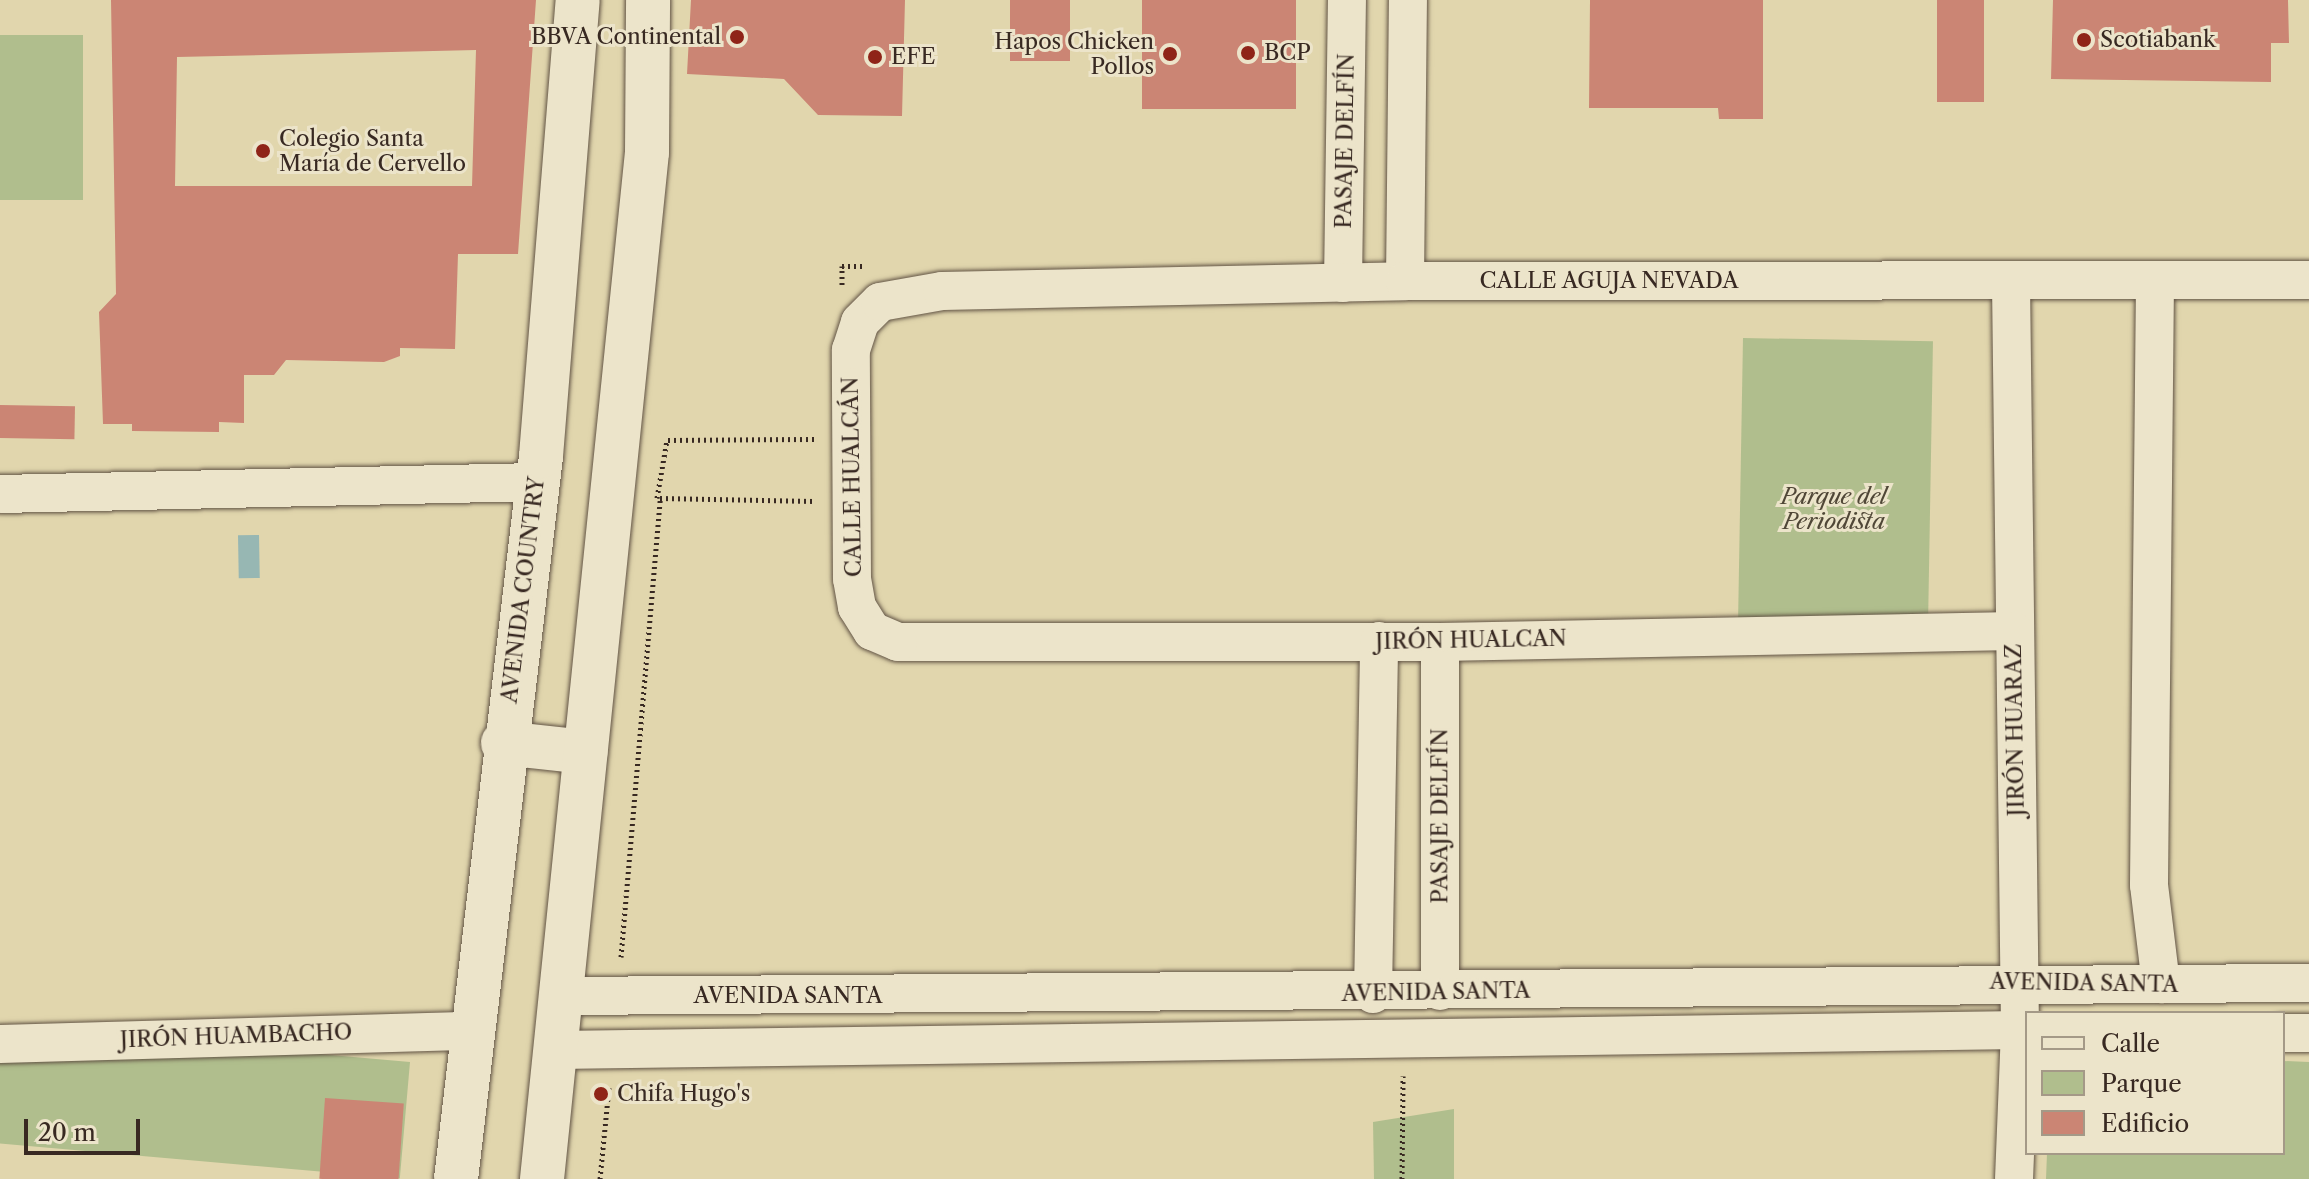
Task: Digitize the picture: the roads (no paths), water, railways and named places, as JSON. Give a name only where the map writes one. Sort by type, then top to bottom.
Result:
[{"type":"main road","name":"AVENIDA COUNTRY","points":[[456,1179],[503,743],[537,482],[578,0]]},
{"type":"main road","points":[[542,1179],[647,152],[648,0]]},
{"type":"main road","points":[[503,743],[586,752]]},
{"type":"street","name":"PASAJE DELFÍN","points":[[1343,283],[1347,0]]},
{"type":"street","points":[[1405,281],[1408,0]]},
{"type":"street","name":"CALLE AGUJA NEVADA","points":[[910,293],[1405,281],[2309,280]]},
{"type":"street","points":[[2155,281],[2149,885],[2161,984]]},
{"type":"street","name":"JIRÓN HUARAZ","points":[[2011,282],[2019,981],[2024,1030],[2014,1179]]},
{"type":"street","name":"CALLE HUALCÁN","points":[[910,293],[880,302],[860,322],[851,350],[852,502],[857,607],[872,631],[898,642],[928,643]]},
{"type":"street","points":[[0,494],[537,482]]},
{"type":"street","name":"JIRÓN HUALCAN","points":[[928,643],[1440,642],[2014,631]]},
{"type":"street","points":[[1373,994],[1379,641]]},
{"type":"street","name":"PASAJE DELFÍN","points":[[1440,642],[1440,991]]},
{"type":"street","name":"AVENIDA SANTA","points":[[562,996],[1373,994],[2019,981],[2309,983]]},
{"type":"street","points":[[556,1050],[2024,1030]]},
{"type":"street","name":"JIRÓN HUAMBACHO","points":[[0,1044],[472,1031]]},
{"type":"street","points":[[2285,1033],[2309,1033]]},
{"type":"water","points":[[238,535],[259,535],[260,578],[239,578]]},
{"type":"place","name":"BBVA Continental","points":[[737,37]]},
{"type":"place","name":"Scotiabank","points":[[2084,40]]},
{"type":"place","name":"BCP","points":[[1248,53]]},
{"type":"place","name":"Hapos Chicken Pollos","points":[[1170,54]]},
{"type":"place","name":"EFE","points":[[875,57]]},
{"type":"place","name":"Colegio Santa María de Cervello","points":[[263,151]]},
{"type":"place","name":"Chifa Hugo's","points":[[601,1094]]},
{"type":"park label","name":"Parque del Periodista","points":[[1834,508]]}]
